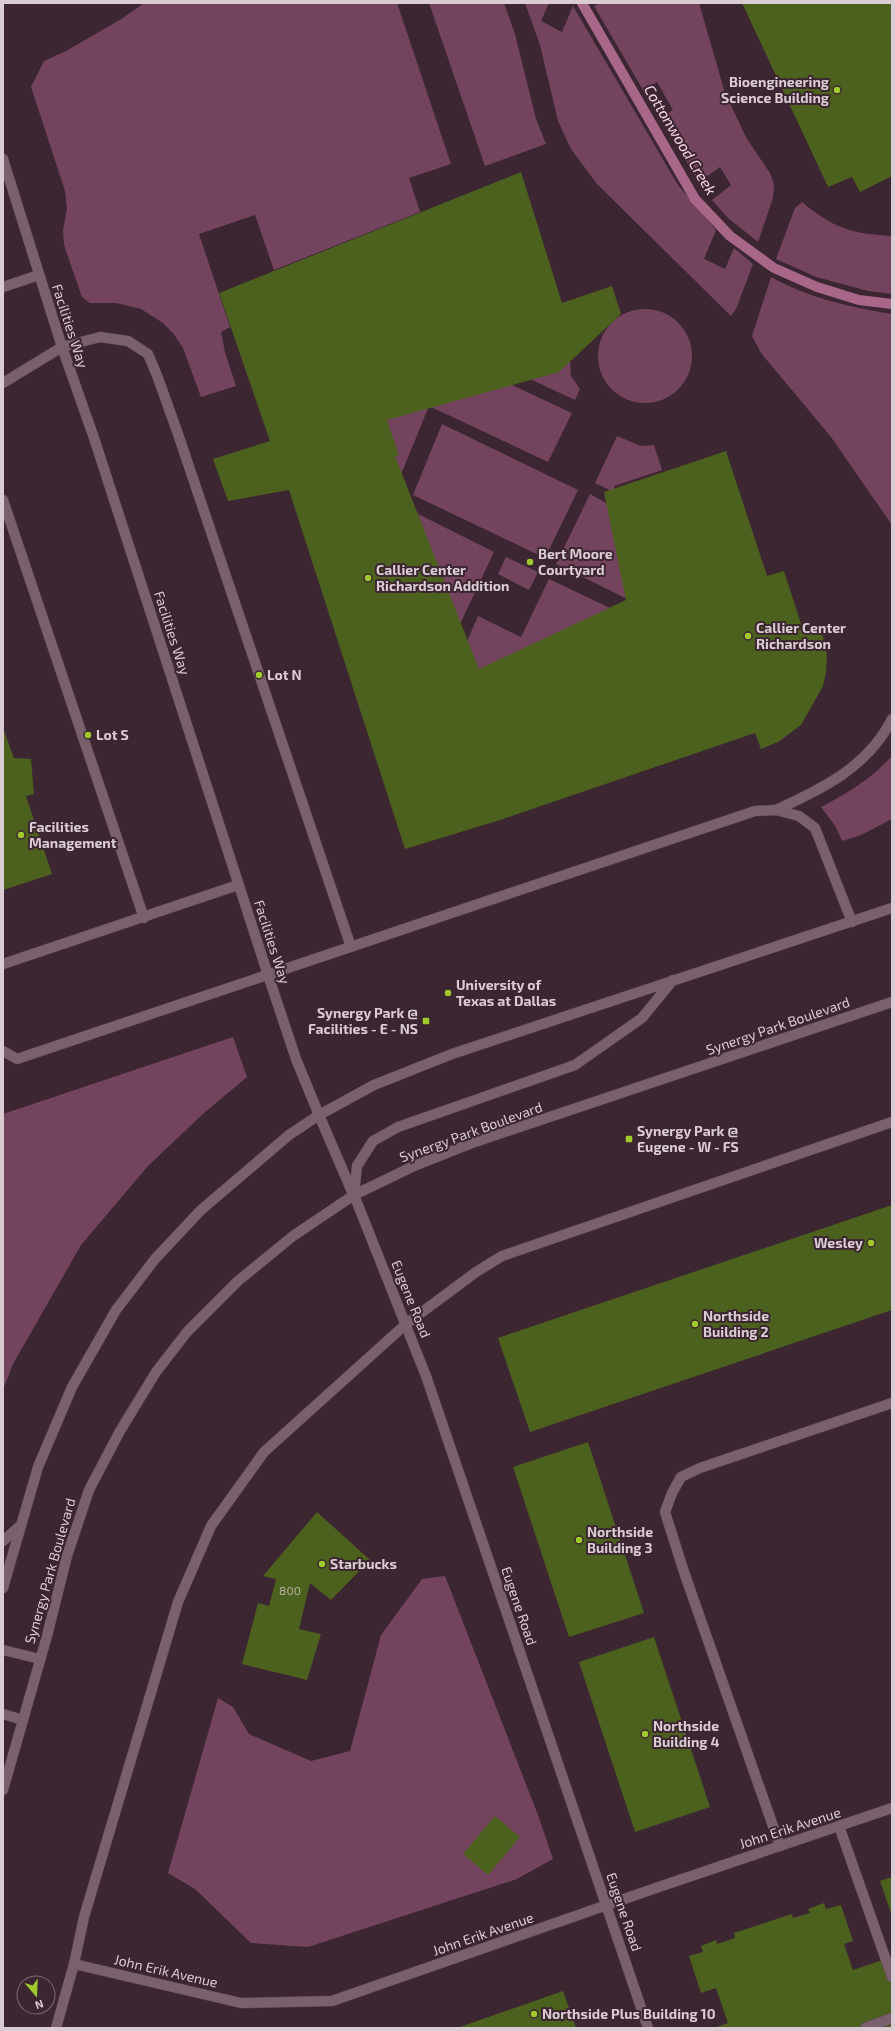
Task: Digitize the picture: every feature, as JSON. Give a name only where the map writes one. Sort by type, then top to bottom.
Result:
[{"type":"street","name":"Facilities Way","points":[[3,159],[62,347],[94,438],[238,885],[296,1059],[354,1195]]},
{"type":"street","points":[[3,287],[39,275]]},
{"type":"street","points":[[3,383],[62,347],[100,337],[128,341],[148,354],[178,434],[351,947]]},
{"type":"street","points":[[3,500],[144,918]]},
{"type":"street","points":[[776,810],[836,780],[862,761],[884,736],[892,720]]},
{"type":"street","points":[[3,1051],[17,1059],[756,811],[776,810],[798,816],[815,828],[852,922]]},
{"type":"street","points":[[3,964],[144,918],[238,885]]},
{"type":"street","points":[[3,1588],[38,1467],[72,1387],[116,1310],[156,1259],[201,1210],[289,1135],[319,1115],[374,1085],[452,1054],[892,908]]},
{"type":"street","points":[[354,1195],[357,1166],[373,1141],[398,1127],[576,1065],[642,1018],[673,980]]},
{"type":"street","name":"Synergy Park Boulevard","points":[[3,1790],[67,1556],[89,1490],[120,1431],[156,1372],[187,1332],[238,1281],[293,1236],[354,1195],[414,1166],[472,1143],[892,1002]]},
{"type":"street","points":[[56,2028],[74,1964],[84,1917],[178,1602],[211,1526],[264,1452],[406,1324],[476,1272],[502,1256],[892,1122]]},
{"type":"street","name":"Eugene Road","points":[[354,1195],[406,1324],[430,1389],[648,2028]]},
{"type":"street","points":[[780,1846],[676,1550],[665,1512],[672,1493],[681,1477],[700,1468],[892,1403]]},
{"type":"street","points":[[3,1541],[21,1525]]},
{"type":"street","points":[[3,1650],[40,1659]]},
{"type":"street","points":[[3,1714],[23,1720]]},
{"type":"street","name":"John Erik Avenue","points":[[74,1964],[241,2003],[332,2001],[892,1808]]},
{"type":"street","points":[[839,1826],[892,1977]]},
{"type":"street","points":[[865,2028],[892,2018]]},
{"type":"shaded area","points":[[144,3],[397,3],[451,164],[409,178],[420,212],[274,270],[255,215],[199,234],[230,327],[221,332],[225,352],[236,386],[201,397],[183,348],[173,333],[163,323],[141,309],[116,303],[90,303],[82,297],[64,245],[63,230],[67,209],[65,191],[31,87],[44,61],[66,51],[123,18]]},
{"type":"shaded area","points":[[429,3],[504,3],[515,34],[536,119],[546,144],[485,166]]},
{"type":"shaded area","points":[[525,3],[549,3],[541,21],[562,32],[573,6],[678,185],[716,230],[704,259],[725,269],[734,248],[753,264],[736,309],[731,316],[597,184],[571,149],[558,121],[540,45]]},
{"type":"shaded area","points":[[600,3],[699,3],[725,93],[747,139],[770,173],[774,184],[773,198],[758,242],[728,218],[712,200],[731,185],[720,167],[699,182],[660,118],[673,110],[657,82],[643,90],[594,6]]},
{"type":"shaded area","points":[[802,202],[824,218],[844,228],[865,234],[892,236],[892,294],[868,291],[816,277],[776,259],[795,208]]},
{"type":"shaded area","points":[[771,277],[800,291],[830,301],[892,314],[892,525],[831,437],[761,353],[752,336]]},
{"type":"shaded area","points":[[645,309],[663,313],[678,323],[688,338],[692,356],[688,374],[678,389],[663,399],[645,403],[627,399],[612,389],[602,374],[598,356],[602,338],[612,323],[627,313]]},
{"type":"shaded area","points":[[569,345],[571,376],[580,389],[575,400],[504,367]]},
{"type":"shaded area","points":[[486,373],[572,413],[548,462],[429,406],[398,482],[374,411]]},
{"type":"shaded area","points":[[442,424],[578,490],[545,558],[413,495]]},
{"type":"shaded area","points":[[617,436],[641,446],[654,445],[662,470],[614,486],[616,493],[595,483]]},
{"type":"shaded area","points":[[590,494],[622,512],[656,613],[556,564]]},
{"type":"shaded area","points":[[406,508],[494,552],[451,643]]},
{"type":"shaded area","points":[[506,557],[538,572],[529,590],[498,574]]},
{"type":"shaded area","points":[[549,579],[648,626],[467,687],[458,662],[478,616],[521,637]]},
{"type":"shaded area","points":[[892,756],[892,819],[861,835],[842,841],[836,827],[821,807],[859,785],[876,772]]},
{"type":"shaded area","points":[[233,1037],[247,1077],[204,1113],[148,1166],[81,1245],[13,1364],[3,1390],[3,1114]]},
{"type":"shaded area","points":[[445,1576],[538,1815],[553,1859],[517,1879],[308,1947],[251,1943],[195,1889],[168,1873],[218,1698],[233,1707],[249,1734],[311,1761],[350,1751],[381,1635],[422,1579]]},
{"type":"building","name":"Bioengineering Science Building","points":[[742,3],[892,3],[892,176],[860,192],[852,177],[828,187]]},
{"type":"building","points":[[521,172],[562,303],[612,286],[621,314],[559,372],[387,420],[399,455],[395,456],[479,669],[626,600],[604,492],[726,451],[767,576],[784,571],[804,633],[821,627],[827,656],[826,672],[823,686],[801,725],[778,742],[761,749],[755,733],[500,820],[405,849],[289,490],[228,501],[213,459],[270,441],[219,293]]},
{"type":"building","name":"Facilities Management","points":[[3,728],[14,758],[31,759],[34,794],[26,796],[52,874],[3,890]]},
{"type":"building","name":"Northside Building 2","points":[[892,1205],[892,1310],[530,1432],[498,1338]]},
{"type":"building","name":"Northside Building 3","points":[[588,1442],[644,1613],[569,1637],[513,1467]]},
{"type":"building","points":[[317,1512],[370,1560],[331,1600],[310,1583],[299,1629],[321,1634],[307,1680],[242,1664],[258,1603],[269,1606],[276,1579],[263,1576]]},
{"type":"building","name":"Northside Building 4","points":[[654,1637],[710,1807],[635,1832],[579,1662]]},
{"type":"building","points":[[495,1816],[520,1837],[488,1875],[463,1854]]},
{"type":"building","points":[[892,1877],[892,1916],[880,1881]]},
{"type":"building","points":[[824,1903],[826,1909],[841,1905],[853,1941],[844,1944],[853,1970],[892,1957],[892,2028],[714,2028],[728,2023],[716,1988],[701,1993],[689,1956],[703,1952],[701,1946],[716,1940],[717,1944],[735,1938],[734,1933],[792,1914],[793,1918],[810,1913],[808,1909]]},
{"type":"building","name":"Northside Plus Building 10","points":[[563,1991],[576,2028],[457,2028]]},
{"type":"waterway","name":"Cottonwood Creek","points":[[582,3],[695,199],[730,236],[774,268],[817,287],[859,300],[892,304]]},
{"type":"place","name":"Bioengineering Science Building","points":[[837,90]]},
{"type":"place","name":"Bert Moore Courtyard","points":[[530,562]]},
{"type":"place","name":"Callier Center Richardson Addition","points":[[368,578]]},
{"type":"place","name":"Callier Center Richardson","points":[[748,636]]},
{"type":"place","name":"Lot N","points":[[259,675]]},
{"type":"place","name":"Lot S","points":[[88,735]]},
{"type":"place","name":"Facilities Management","points":[[21,835]]},
{"type":"place","name":"University of Texas at Dallas","points":[[448,993]]},
{"type":"place","name":"Synergy Park @ Facilities - E - NS","points":[[426,1021]]},
{"type":"place","name":"Synergy Park @ Eugene - W - FS","points":[[629,1139]]},
{"type":"place","name":"Wesley","points":[[871,1243]]},
{"type":"place","name":"Northside Building 2","points":[[695,1324]]},
{"type":"place","name":"Northside Building 3","points":[[579,1540]]},
{"type":"place","name":"Starbucks","points":[[322,1564]]},
{"type":"place","name":"Northside Building 4","points":[[645,1734]]},
{"type":"place","name":"Northside Plus Building 10","points":[[534,2014]]}]
